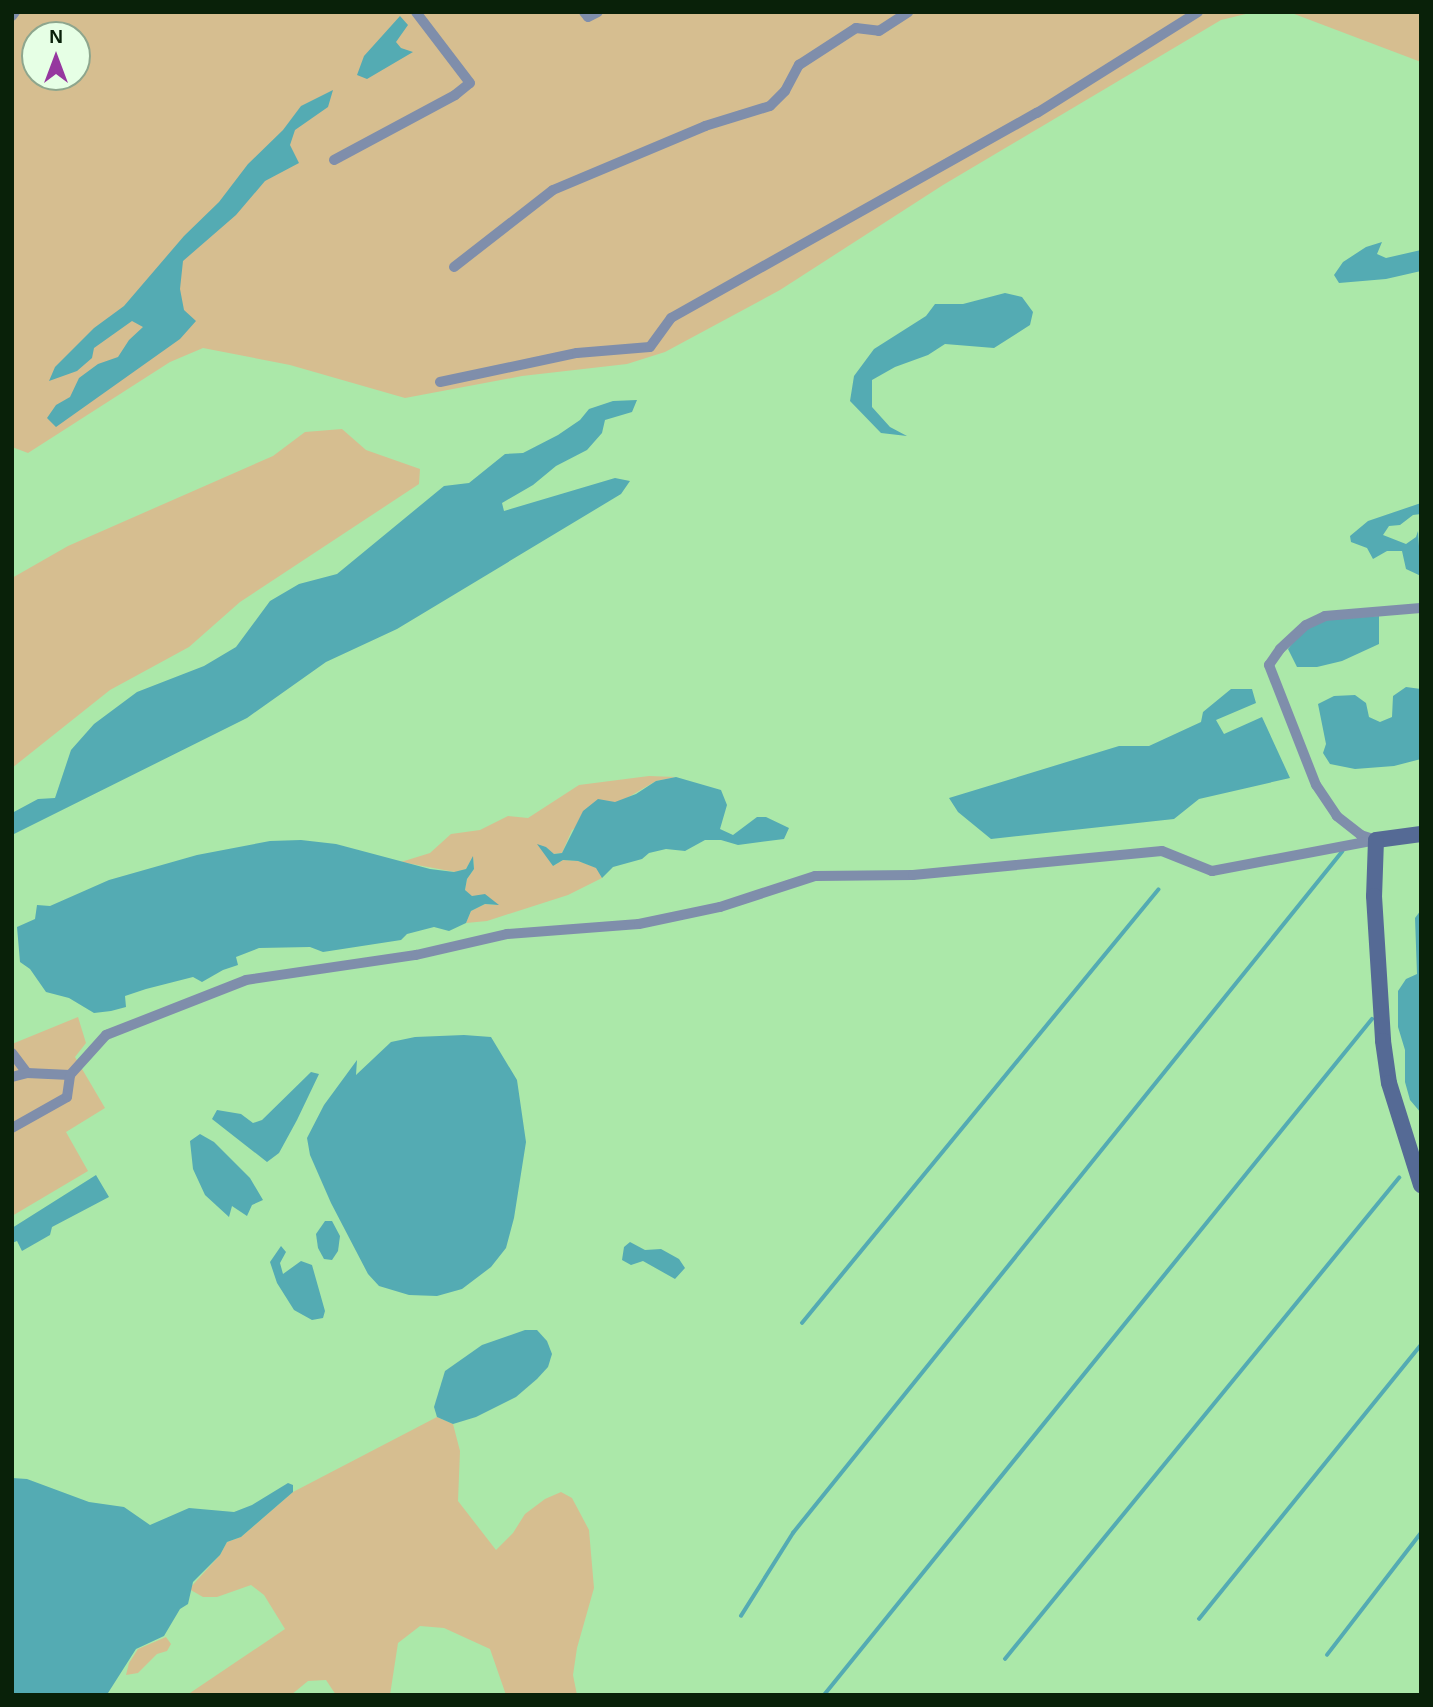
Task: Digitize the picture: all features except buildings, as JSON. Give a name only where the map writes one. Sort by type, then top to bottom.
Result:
[{"type":"street","points":[[334,160],[455,95],[470,83],[416,12]]},
{"type":"street","points":[[584,12],[588,17],[598,12]]},
{"type":"street","points":[[454,267],[553,190],[705,126],[770,106],[785,91],[799,65],[856,28],[879,31],[908,12]]},
{"type":"street","points":[[440,382],[577,353],[650,347],[671,318],[1037,113],[1198,12]]},
{"type":"street","points":[[1376,840],[1361,835],[1337,816],[1316,785],[1269,665],[1280,649],[1306,625],[1325,616],[1421,608]]},
{"type":"street","points":[[12,1128],[67,1097],[70,1075],[106,1035],[246,979],[416,956],[507,934],[639,924],[720,907],[815,876],[913,875],[1163,852],[1212,871],[1421,834]]},
{"type":"street","points":[[1376,840],[1374,896],[1383,1041],[1389,1083],[1421,1185]]},
{"type":"street","points":[[12,1053],[27,1073]]},
{"type":"street","points":[[12,1077],[27,1073],[70,1075]]},
{"type":"shaded area","points":[[12,12],[1254,12],[1221,20],[943,185],[780,290],[665,352],[627,364],[522,376],[405,398],[290,365],[203,348],[170,362],[28,453],[12,447]]},
{"type":"shaded area","points":[[1289,12],[1421,12],[1421,62]]},
{"type":"shaded area","points":[[342,429],[366,450],[420,469],[419,484],[240,602],[189,647],[110,690],[12,768],[12,578],[68,546],[273,456],[305,432]]},
{"type":"shaded area","points":[[649,776],[676,777],[656,781],[572,830],[562,853],[553,854],[546,847],[553,866],[563,860],[578,861],[597,868],[602,878],[568,895],[487,921],[466,923],[471,911],[485,904],[497,905],[472,897],[465,890],[467,879],[474,869],[473,857],[466,869],[455,872],[401,862],[430,853],[451,834],[480,830],[508,816],[528,818],[579,785]]},
{"type":"shaded area","points":[[78,1017],[86,1043],[75,1057],[105,1108],[66,1132],[88,1171],[12,1216],[12,1044]]},
{"type":"shaded area","points":[[437,1417],[453,1424],[460,1451],[458,1501],[496,1550],[513,1533],[525,1514],[545,1499],[561,1492],[572,1498],[589,1530],[594,1588],[577,1648],[573,1675],[577,1695],[506,1695],[490,1649],[444,1628],[420,1626],[398,1643],[390,1695],[336,1695],[326,1680],[308,1681],[291,1695],[187,1695],[285,1629],[264,1595],[251,1585],[217,1597],[203,1597],[189,1589],[220,1555],[227,1542],[241,1537],[293,1492]]},
{"type":"shaded area","points":[[166,1637],[171,1644],[167,1651],[157,1654],[138,1673],[126,1675],[129,1663],[138,1649]]},
{"type":"water","points":[[400,16],[408,25],[396,42],[401,48],[413,52],[367,79],[357,75],[364,56]]},
{"type":"water","points":[[333,90],[328,107],[295,130],[290,145],[299,163],[265,181],[236,215],[183,261],[180,289],[184,310],[196,321],[180,339],[56,427],[47,418],[56,405],[70,397],[79,378],[98,364],[118,357],[129,340],[143,327],[132,321],[94,348],[92,358],[77,371],[49,381],[55,367],[94,328],[124,306],[184,236],[219,202],[248,164],[283,130],[301,106]]},
{"type":"water","points":[[1382,242],[1377,254],[1386,258],[1421,250],[1421,271],[1386,279],[1339,283],[1334,275],[1343,262],[1366,247]]},
{"type":"water","points":[[1005,293],[1022,297],[1033,312],[1030,325],[994,348],[945,344],[928,355],[895,367],[872,380],[872,407],[890,427],[907,436],[881,433],[850,401],[854,376],[874,349],[926,316],[935,304],[963,304]]},
{"type":"water","points":[[637,400],[632,412],[605,420],[602,433],[587,450],[556,466],[533,485],[502,503],[504,511],[615,478],[630,481],[621,494],[397,629],[326,662],[247,718],[12,835],[12,813],[38,799],[55,798],[71,750],[94,724],[137,692],[204,666],[236,647],[270,601],[299,584],[337,574],[444,486],[469,483],[505,454],[523,453],[558,435],[580,420],[589,409],[613,401]]},
{"type":"water","points":[[1421,503],[1421,514],[1413,515],[1400,525],[1389,526],[1383,535],[1406,544],[1416,537],[1418,531],[1421,576],[1406,569],[1402,551],[1387,551],[1373,559],[1367,548],[1351,542],[1350,536],[1368,521]]},
{"type":"water","points":[[1379,616],[1379,644],[1342,661],[1317,667],[1297,667],[1288,649],[1300,634],[1322,620]]},
{"type":"water","points":[[1406,687],[1421,689],[1421,759],[1394,766],[1355,769],[1330,764],[1323,753],[1326,744],[1318,704],[1334,696],[1355,695],[1366,703],[1369,717],[1380,722],[1392,717],[1393,696]]},
{"type":"water","points":[[1231,689],[1252,689],[1256,703],[1216,720],[1224,734],[1262,717],[1290,778],[1199,799],[1174,819],[991,839],[958,812],[949,798],[1119,746],[1149,746],[1201,722],[1203,712]]},
{"type":"water","points":[[676,777],[721,790],[727,805],[720,829],[733,835],[757,817],[766,817],[789,828],[784,839],[738,845],[721,840],[705,840],[685,851],[666,849],[649,853],[642,859],[613,867],[602,878],[596,868],[578,861],[563,860],[553,866],[537,844],[554,854],[562,853],[583,811],[598,799],[615,802],[636,794],[656,781]]},
{"type":"water","points":[[301,840],[336,844],[430,869],[454,872],[466,869],[473,856],[474,869],[467,879],[465,890],[472,896],[485,894],[499,905],[485,904],[471,911],[466,923],[449,931],[434,927],[407,934],[401,940],[323,952],[310,947],[259,948],[236,957],[238,965],[202,982],[193,977],[146,989],[125,996],[126,1007],[111,1011],[94,1013],[69,998],[46,992],[30,969],[20,962],[17,927],[35,919],[37,905],[50,906],[109,880],[197,855],[270,841]]},
{"type":"water","points":[[1421,910],[1421,1113],[1410,1100],[1405,1082],[1405,1050],[1398,1027],[1398,991],[1406,979],[1417,974],[1415,918]]},
{"type":"water","points":[[415,1037],[491,1037],[517,1080],[526,1142],[514,1218],[506,1248],[491,1267],[462,1289],[437,1296],[409,1295],[379,1286],[368,1274],[331,1203],[310,1155],[307,1138],[324,1105],[357,1060],[356,1075],[391,1042]]},
{"type":"water","points":[[311,1072],[319,1074],[297,1120],[279,1153],[267,1162],[212,1119],[217,1110],[241,1114],[253,1123],[262,1120]]},
{"type":"water","points":[[200,1134],[214,1142],[250,1178],[263,1200],[252,1205],[247,1216],[232,1206],[229,1217],[205,1195],[193,1169],[190,1141]]},
{"type":"water","points":[[96,1175],[109,1197],[52,1227],[50,1235],[22,1251],[17,1241],[12,1243],[12,1228]]},
{"type":"water","points":[[325,1221],[332,1221],[340,1236],[338,1251],[332,1260],[324,1259],[318,1248],[316,1234]]},
{"type":"water","points":[[630,1242],[645,1250],[661,1249],[679,1259],[685,1268],[675,1279],[643,1261],[631,1265],[622,1260],[624,1247]]},
{"type":"water","points":[[281,1246],[286,1252],[280,1263],[283,1274],[301,1261],[312,1265],[325,1311],[323,1318],[312,1320],[294,1310],[277,1283],[270,1262]]},
{"type":"water","points":[[525,1330],[537,1330],[547,1341],[552,1354],[548,1367],[537,1379],[516,1397],[476,1417],[453,1424],[437,1417],[434,1407],[445,1371],[482,1345]]},
{"type":"water","points":[[12,1478],[27,1479],[89,1502],[124,1507],[150,1525],[189,1508],[234,1512],[252,1505],[288,1483],[293,1485],[293,1492],[241,1537],[227,1542],[220,1555],[193,1582],[188,1604],[180,1609],[164,1636],[136,1649],[108,1693],[12,1695]]},
{"type":"waterway","points":[[741,1616],[793,1533],[1342,852]]},
{"type":"waterway","points":[[802,1323],[1158,890]]},
{"type":"waterway","points":[[824,1695],[1372,1019]]},
{"type":"waterway","points":[[1005,1659],[1399,1178]]},
{"type":"waterway","points":[[1199,1619],[1421,1345]]},
{"type":"waterway","points":[[1327,1655],[1421,1533]]}]
